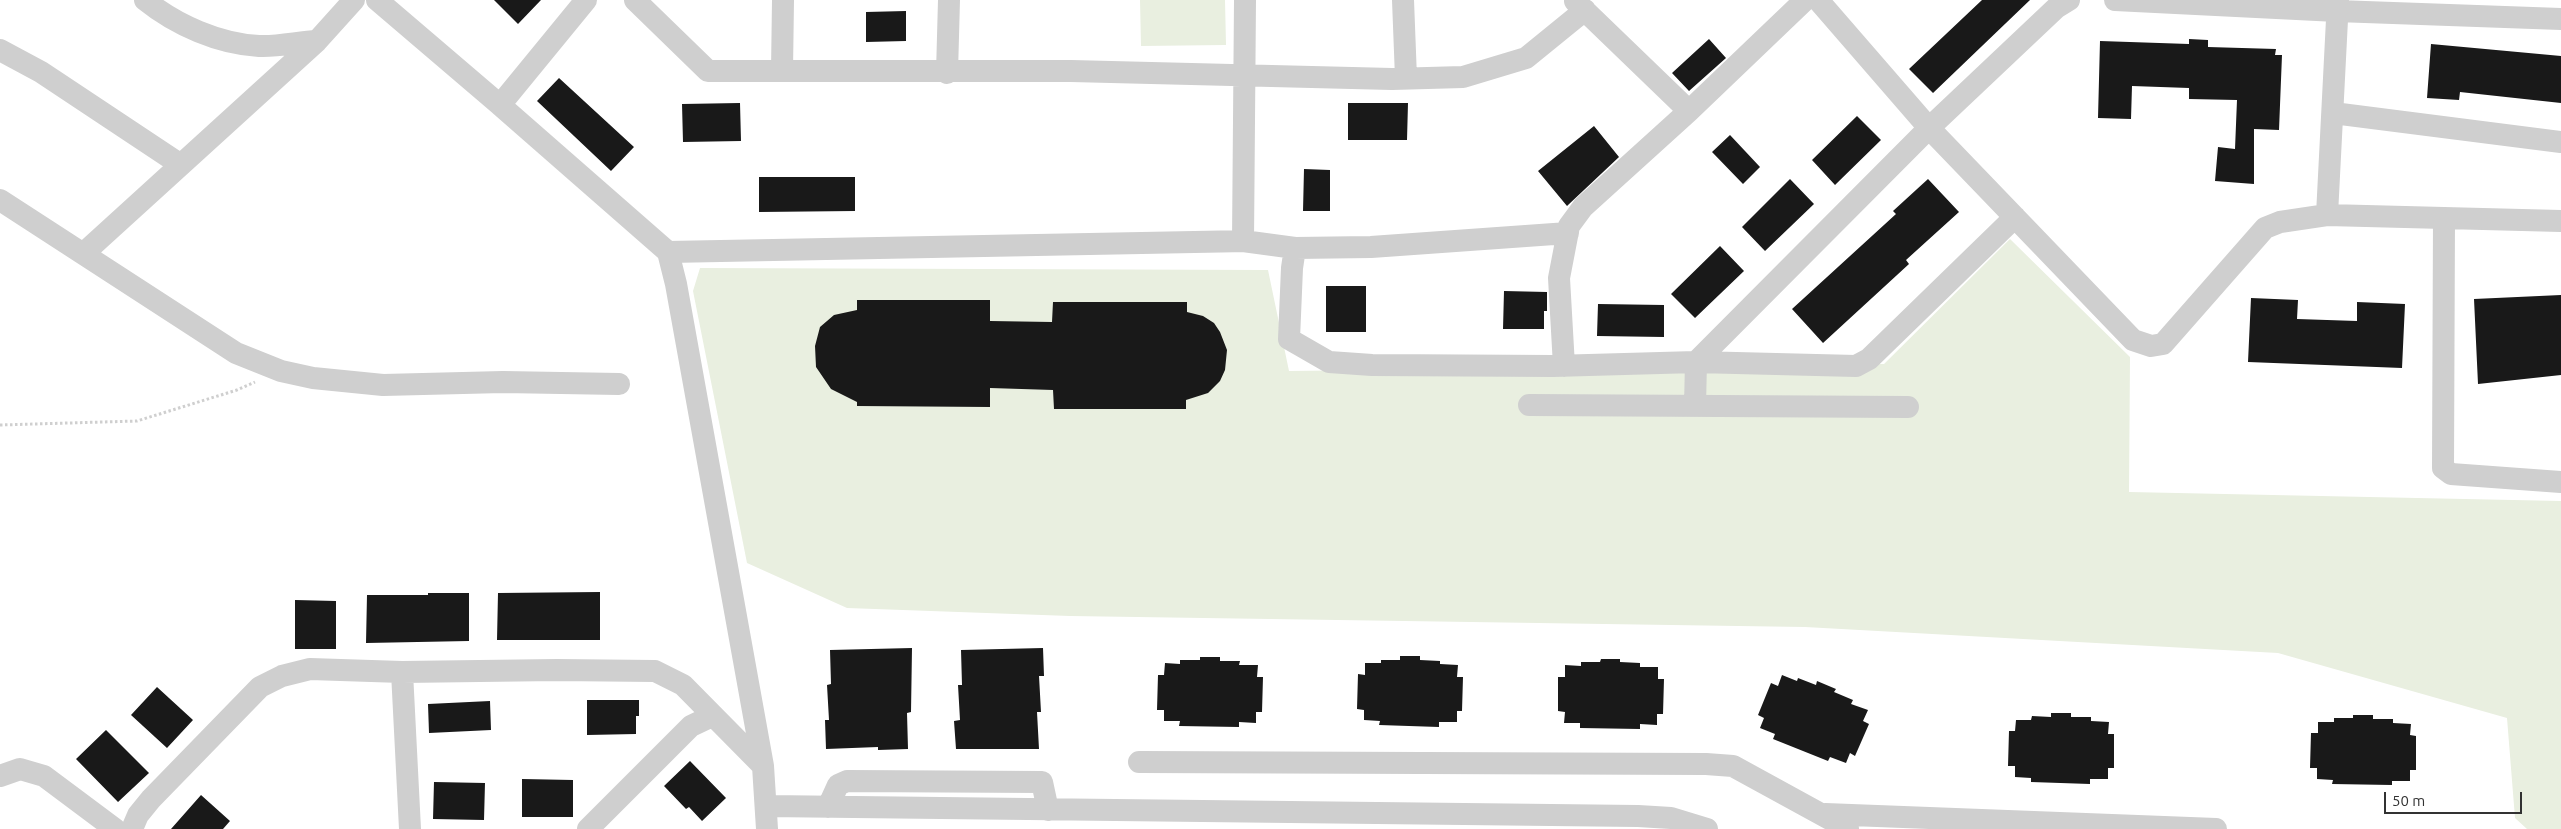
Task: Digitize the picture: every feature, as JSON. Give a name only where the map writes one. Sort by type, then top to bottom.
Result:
[{"type":"street","points":[[145,0],[180,23],[230,41],[259,46],[317,41]]},
{"type":"street","points":[[84,253],[317,41],[354,0]]},
{"type":"street","points":[[377,0],[668,252],[676,284],[763,766],[767,829]]},
{"type":"street","points":[[500,105],[586,0]]},
{"type":"street","points":[[635,0],[708,71],[1070,71],[1406,78],[1463,77],[1526,58],[1579,5],[1689,111]]},
{"type":"street","points":[[782,71],[783,0]]},
{"type":"street","points":[[947,72],[949,0]]},
{"type":"street","points":[[1245,0],[1244,241],[1247,241]]},
{"type":"street","points":[[1403,0],[1406,78]]},
{"type":"street","points":[[1564,366],[1559,278],[1569,226],[1583,207],[1689,111],[1805,0]]},
{"type":"street","points":[[1818,0],[1929,128],[2133,340],[2151,346],[2163,344],[2265,228],[2280,222],[2327,215],[2561,221]]},
{"type":"street","points":[[1694,406],[1696,362],[1929,128],[2056,8],[2069,0]]},
{"type":"street","points":[[2115,0],[2338,6],[2561,19]]},
{"type":"street","points":[[2327,215],[2338,6]]},
{"type":"street","points":[[0,50],[41,72],[181,164]]},
{"type":"street","points":[[2333,112],[2561,142]]},
{"type":"street","points":[[0,200],[236,352],[281,371],[313,378],[383,385],[503,382],[619,384]]},
{"type":"street","points":[[1295,248],[1292,268],[1289,339],[1329,362],[1372,365],[1564,366],[1696,362],[1856,366],[1869,360],[2015,216]]},
{"type":"street","points":[[2444,218],[2443,468],[2451,474],[2561,482]]},
{"type":"street","points":[[668,252],[1247,241],[1295,248],[1371,247],[1568,233]]},
{"type":"street","points":[[1529,405],[1908,407]]},
{"type":"street","points":[[132,829],[138,815],[151,799],[260,687],[282,676],[310,669],[402,672],[655,671],[683,685],[763,766]]},
{"type":"street","points":[[402,672],[410,829]]},
{"type":"street","points":[[588,829],[690,726],[712,716]]},
{"type":"street","points":[[1139,762],[1706,764],[1734,766],[1848,829]]},
{"type":"street","points":[[0,776],[20,769],[44,776],[115,829]]},
{"type":"street","points":[[767,806],[1048,810],[1232,821],[1638,816],[1671,818],[1707,829]]},
{"type":"street","points":[[1818,813],[2216,829]]},
{"type":"path","points":[[0,425],[136,421],[237,390],[281,371]]},
{"type":"green space","points":[[1140,0],[1225,0],[1226,45],[1141,46]]},
{"type":"green space","points":[[2010,239],[2130,357],[2129,492],[2561,501],[2561,829],[2527,829],[2515,818],[2507,718],[2278,653],[1805,627],[1070,616],[847,608],[747,563],[693,291],[700,268],[1268,270],[1289,371],[1884,364]]},
{"type":"building","points":[[494,0],[541,0],[518,24]]},
{"type":"building","points":[[1982,0],[2030,0],[1933,93],[1909,69]]},
{"type":"building","points":[[906,11],[906,41],[866,42],[866,12]]},
{"type":"building","points":[[1709,39],[1726,58],[1689,91],[1672,73]]},
{"type":"building","points":[[2189,39],[2208,40],[2208,47],[2276,49],[2275,55],[2282,55],[2279,130],[2254,129],[2254,184],[2215,181],[2218,147],[2235,149],[2237,100],[2189,99],[2189,88],[2132,86],[2131,119],[2098,118],[2100,41],[2189,44]]},
{"type":"building","points":[[2431,44],[2561,56],[2561,103],[2460,92],[2459,100],[2427,98]]},
{"type":"building","points":[[559,78],[634,147],[611,171],[537,101]]},
{"type":"building","points":[[740,103],[741,141],[683,142],[682,104]]},
{"type":"building","points":[[1348,103],[1408,103],[1407,140],[1348,140]]},
{"type":"building","points":[[1857,116],[1881,140],[1835,185],[1812,160]]},
{"type":"building","points":[[1594,126],[1619,157],[1567,206],[1538,171]]},
{"type":"building","points":[[1730,135],[1760,167],[1743,184],[1712,152]]},
{"type":"building","points":[[1304,169],[1330,170],[1330,211],[1303,211]]},
{"type":"building","points":[[759,177],[855,177],[855,211],[759,212]]},
{"type":"building","points":[[1790,179],[1814,204],[1765,251],[1742,227]]},
{"type":"building","points":[[1928,179],[1959,212],[1906,260],[1909,264],[1823,343],[1792,309],[1896,214],[1893,211]]},
{"type":"building","points":[[1720,246],[1744,271],[1695,318],[1671,294]]},
{"type":"building","points":[[1326,286],[1366,286],[1366,332],[1326,332]]},
{"type":"building","points":[[1504,291],[1547,292],[1547,311],[1544,311],[1544,329],[1503,329]]},
{"type":"building","points":[[2561,295],[2561,375],[2478,384],[2474,299]]},
{"type":"building","points":[[2251,298],[2298,300],[2297,319],[2357,321],[2357,302],[2405,304],[2402,368],[2248,362]]},
{"type":"building","points":[[857,300],[990,300],[990,321],[1052,322],[1053,302],[1187,302],[1187,312],[1203,316],[1214,323],[1220,332],[1227,350],[1225,370],[1220,381],[1208,393],[1186,400],[1186,409],[1054,409],[1053,390],[990,388],[990,407],[857,406],[857,402],[831,389],[816,367],[815,346],[820,327],[834,315],[857,310]]},
{"type":"building","points":[[1598,304],[1664,305],[1664,337],[1597,336]]},
{"type":"building","points":[[600,592],[600,640],[497,640],[498,593]]},
{"type":"building","points":[[428,593],[469,593],[469,641],[366,643],[367,595],[428,595]]},
{"type":"building","points":[[295,600],[336,601],[336,649],[295,649]]},
{"type":"building","points":[[912,648],[911,712],[907,713],[908,749],[878,750],[878,747],[826,749],[825,720],[829,720],[827,685],[831,684],[830,650]]},
{"type":"building","points":[[1043,648],[1044,676],[1039,676],[1041,712],[1037,712],[1039,749],[956,749],[954,721],[960,720],[958,685],[962,685],[961,650]]},
{"type":"building","points":[[1400,656],[1420,656],[1420,660],[1440,661],[1440,664],[1458,665],[1457,677],[1463,677],[1462,711],[1457,711],[1457,722],[1439,722],[1439,727],[1379,725],[1380,721],[1364,720],[1364,710],[1357,709],[1358,674],[1365,675],[1365,663],[1381,663],[1381,660],[1400,660]]},
{"type":"building","points":[[1200,657],[1220,657],[1220,661],[1240,661],[1239,665],[1258,665],[1257,677],[1263,677],[1262,712],[1256,712],[1256,723],[1239,722],[1239,727],[1179,726],[1180,721],[1164,721],[1164,710],[1157,710],[1158,675],[1164,675],[1165,663],[1180,664],[1180,660],[1200,660]]},
{"type":"building","points":[[1601,659],[1620,659],[1620,662],[1640,663],[1640,667],[1658,667],[1658,679],[1664,679],[1663,714],[1657,714],[1657,725],[1640,724],[1640,729],[1580,728],[1580,723],[1564,723],[1565,712],[1558,711],[1558,677],[1565,677],[1565,665],[1581,666],[1581,662],[1600,662]]},
{"type":"building","points":[[1782,675],[1797,681],[1798,678],[1816,685],[1817,681],[1836,689],[1834,692],[1853,700],[1851,704],[1868,710],[1863,721],[1869,724],[1855,756],[1850,753],[1846,763],[1830,757],[1828,761],[1773,739],[1775,734],[1760,728],[1764,718],[1758,715],[1771,683],[1778,686]]},
{"type":"building","points":[[157,687],[193,720],[167,748],[131,715]]},
{"type":"building","points":[[587,700],[639,700],[639,716],[636,716],[636,734],[587,735]]},
{"type":"building","points":[[490,701],[491,730],[429,733],[428,704]]},
{"type":"building","points":[[2051,713],[2071,713],[2071,717],[2091,717],[2091,721],[2109,722],[2108,734],[2114,734],[2114,768],[2108,768],[2108,779],[2090,779],[2090,784],[2031,782],[2031,778],[2015,777],[2015,766],[2008,766],[2009,731],[2015,731],[2016,720],[2031,720],[2032,716],[2051,717]]},
{"type":"building","points":[[2353,715],[2373,715],[2373,719],[2393,719],[2393,723],[2411,724],[2410,735],[2416,736],[2416,770],[2410,770],[2410,781],[2392,781],[2392,785],[2332,784],[2333,780],[2317,779],[2317,768],[2310,768],[2311,733],[2318,733],[2318,722],[2334,722],[2334,718],[2353,718]]},
{"type":"building","points":[[106,730],[149,773],[118,802],[76,759]]},
{"type":"building","points":[[690,761],[726,798],[702,821],[689,807],[686,809],[664,786]]},
{"type":"building","points":[[522,779],[573,780],[573,817],[522,817]]},
{"type":"building","points":[[434,782],[485,783],[484,820],[433,819]]},
{"type":"building","points":[[201,795],[230,821],[223,829],[171,829]]}]
